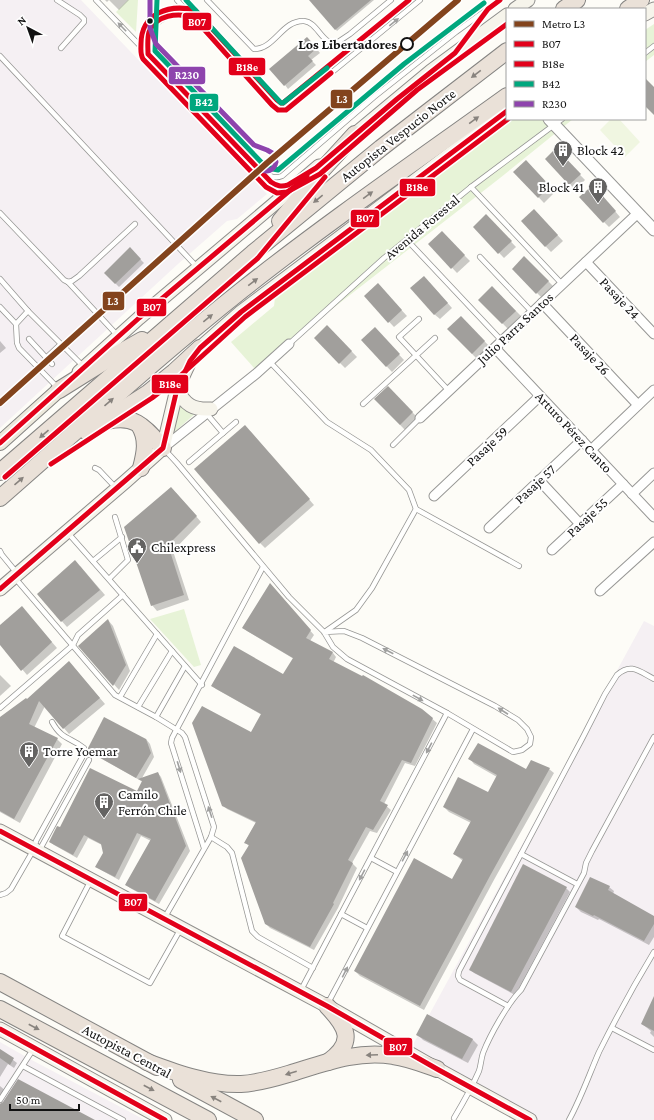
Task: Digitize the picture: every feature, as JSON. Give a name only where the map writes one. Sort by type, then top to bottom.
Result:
[{"type":"highway","points":[[565,8],[577,0]]},
{"type":"highway","points":[[629,8],[641,0]]},
{"type":"highway","name":"Autopista Vespucio Norte","points":[[0,472],[253,253],[362,163],[506,52]]},
{"type":"highway","name":"Autopista Vespucio Norte","points":[[0,498],[161,357],[243,289],[348,210],[506,97]]},
{"type":"highway","points":[[253,253],[323,169],[355,134]]},
{"type":"highway","points":[[59,390],[107,360],[169,325]]},
{"type":"highway","points":[[38,465],[148,393],[200,348]]},
{"type":"highway","points":[[104,422],[125,418],[138,424],[151,435],[162,448]]},
{"type":"highway","points":[[138,424],[143,432],[145,442],[141,468]]},
{"type":"highway","name":"Autopista Central","points":[[0,982],[255,1120]]},
{"type":"highway","points":[[327,1006],[340,1021],[345,1035],[345,1043],[342,1049],[328,1062]]},
{"type":"highway","name":"Autopista Central","points":[[0,1008],[208,1120]]},
{"type":"highway","points":[[147,1062],[191,1077],[231,1084],[260,1081],[328,1062],[358,1056],[381,1054],[407,1059],[437,1070]]},
{"type":"main road","points":[[516,8],[528,0]]},
{"type":"main road","points":[[0,443],[118,336],[355,134],[455,52],[506,16]]},
{"type":"main road","points":[[0,589],[117,489],[162,448],[177,389],[190,361],[200,348],[241,312],[506,112]]},
{"type":"main road","points":[[177,389],[183,400],[191,406],[208,411]]},
{"type":"main road","points":[[0,831],[163,920],[327,1006],[437,1070],[530,1120]]},
{"type":"main road","points":[[0,1029],[165,1120]]},
{"type":"street","points":[[555,121],[654,230]]},
{"type":"street","name":"Julio Parra Santos","points":[[420,418],[638,213]]},
{"type":"street","name":"Pasaje 24","points":[[586,262],[654,334]]},
{"type":"street","name":"Pasaje 26","points":[[542,303],[638,405]]},
{"type":"street","points":[[162,448],[270,362],[289,344]]},
{"type":"street","name":"Arturo Pérez Canto","points":[[498,345],[540,396],[654,517]]},
{"type":"street","points":[[591,450],[654,390]]},
{"type":"street","name":"Pasaje 59","points":[[434,496],[540,396]]},
{"type":"street","name":"Pasaje 57","points":[[489,528],[582,440]]},
{"type":"street","points":[[632,494],[654,473]]},
{"type":"street","points":[[539,480],[580,524]]},
{"type":"street","name":"Pasaje 55","points":[[552,550],[623,484]]},
{"type":"street","points":[[600,591],[654,542]]},
{"type":"lane","points":[[57,0],[84,19],[84,22],[61,48]]},
{"type":"lane","points":[[96,0],[271,182],[277,186],[288,185],[316,168]]},
{"type":"lane","points":[[148,54],[150,0]]},
{"type":"lane","points":[[177,0],[278,110],[286,110],[420,0]]},
{"type":"lane","points":[[207,0],[254,49],[265,47],[291,24],[305,21],[311,24],[331,44],[335,44],[350,34],[391,0]]},
{"type":"lane","points":[[259,169],[273,178],[282,176],[380,92],[456,32],[500,0]]},
{"type":"lane","points":[[455,52],[488,9]]},
{"type":"lane","points":[[149,31],[156,23],[164,18],[178,14],[193,17]]},
{"type":"lane","points":[[149,31],[156,44],[254,145],[269,150],[274,154],[277,160],[276,165],[272,170],[266,172],[259,169]]},
{"type":"lane","points":[[646,52],[654,46]]},
{"type":"lane","points":[[0,56],[198,268]]},
{"type":"lane","name":"Avenida Forestal","points":[[289,344],[384,258],[555,121]]},
{"type":"lane","points":[[471,187],[562,284]]},
{"type":"lane","points":[[0,213],[64,280],[68,282],[118,336]]},
{"type":"lane","points":[[68,282],[79,276],[135,224]]},
{"type":"lane","points":[[407,240],[498,345]]},
{"type":"lane","points":[[480,257],[532,312]]},
{"type":"lane","points":[[0,279],[28,311],[84,367]]},
{"type":"lane","points":[[0,307],[16,324],[17,343],[19,348],[59,390]]},
{"type":"lane","points":[[16,324],[28,311]]},
{"type":"lane","points":[[419,319],[399,337],[449,391]]},
{"type":"lane","points":[[364,404],[435,338]]},
{"type":"lane","points":[[29,339],[52,364]]},
{"type":"lane","points":[[46,358],[61,344]]},
{"type":"lane","points":[[270,362],[327,422],[371,450],[409,490],[416,509],[519,566]]},
{"type":"lane","points":[[208,411],[223,433]]},
{"type":"lane","name":"Julio Parra Santos","points":[[393,444],[420,418]]},
{"type":"lane","points":[[189,462],[236,422]]},
{"type":"lane","points":[[162,448],[177,463],[288,597],[324,632],[333,647],[347,659],[513,752],[522,750],[530,744],[531,737],[527,729],[518,720],[495,706],[362,638],[344,631],[324,632]]},
{"type":"lane","points":[[95,468],[99,470],[117,489]]},
{"type":"lane","points":[[324,632],[356,610],[372,588],[416,509]]},
{"type":"lane","points":[[108,579],[128,560],[115,517]]},
{"type":"lane","points":[[67,532],[202,684]]},
{"type":"lane","points":[[93,561],[122,537]]},
{"type":"lane","points":[[0,551],[16,575],[72,645],[115,695],[156,717],[182,733],[185,737],[214,827],[211,837],[163,920]]},
{"type":"lane","points":[[204,848],[171,743],[172,738],[263,567]]},
{"type":"lane","points":[[0,708],[72,645],[78,635],[123,595]]},
{"type":"lane","points":[[120,697],[157,634]]},
{"type":"lane","points":[[138,707],[172,651]]},
{"type":"lane","points":[[156,717],[185,666]]},
{"type":"lane","points":[[508,1006],[464,983],[458,976],[459,971],[598,707],[617,674],[627,668],[634,668],[654,679]]},
{"type":"lane","points":[[300,992],[447,714]]},
{"type":"lane","points":[[36,851],[36,841],[84,754],[84,748],[61,735],[52,722]]},
{"type":"lane","points":[[327,1006],[473,729]]},
{"type":"lane","points":[[454,1118],[471,1088],[479,1070],[482,1054],[486,1046],[511,1000],[521,990],[584,873],[586,863],[592,851],[654,737]]},
{"type":"lane","points":[[0,895],[11,889],[36,851],[90,760]]},
{"type":"lane","points":[[211,837],[227,847],[232,853],[252,931],[258,937],[313,968]]},
{"type":"lane","points":[[521,854],[577,884]]},
{"type":"lane","points":[[371,858],[397,872]]},
{"type":"lane","points":[[91,880],[62,936],[150,983],[180,928]]},
{"type":"lane","points":[[341,914],[367,928]]},
{"type":"lane","points":[[569,1120],[579,1102],[594,1065],[612,1028],[635,983],[654,952]]},
{"type":"lane","points":[[612,1028],[654,1050]]},
{"type":"lane","points":[[0,1100],[34,1048]]},
{"type":"lane","points":[[23,1066],[123,1120]]},
{"type":"shaded area","points":[[0,0],[81,0],[267,194],[237,219],[227,221],[178,264],[0,428]]},
{"type":"shaded area","points":[[644,621],[654,626],[654,1120],[535,1120],[410,1050]]},
{"type":"shaded area","points":[[0,1042],[28,1058],[145,1120],[0,1120]]},
{"type":"green space","points":[[128,0],[138,0],[136,32],[116,12]]},
{"type":"green space","points":[[654,24],[654,55],[646,61],[646,29]]},
{"type":"green space","points":[[513,120],[572,120],[500,178],[255,369],[231,342],[274,306],[275,298]]},
{"type":"green space","points":[[610,120],[620,120],[640,142],[625,157],[600,130]]},
{"type":"green space","points":[[180,403],[197,412],[171,435]]},
{"type":"green space","points":[[184,609],[201,665],[194,667],[150,619]]},
{"type":"building","points":[[309,0],[371,0],[335,30]]},
{"type":"building","points":[[307,37],[317,48],[308,56],[313,61],[284,86],[269,69]]},
{"type":"building","points":[[646,79],[654,87],[654,115],[646,107]]},
{"type":"building","name":"Block 42","points":[[556,148],[581,174],[569,185],[545,159]]},
{"type":"building","points":[[526,160],[550,186],[538,198],[513,172]]},
{"type":"building","name":"Block 41","points":[[593,185],[616,211],[603,223],[579,197]]},
{"type":"building","points":[[534,209],[558,235],[545,247],[521,221]]},
{"type":"building","points":[[486,214],[512,241],[498,254],[473,227]]},
{"type":"building","points":[[442,231],[465,255],[451,269],[428,244]]},
{"type":"building","points":[[130,247],[141,259],[115,284],[104,273]]},
{"type":"building","points":[[524,256],[549,281],[536,294],[512,269]]},
{"type":"building","points":[[424,276],[448,303],[434,315],[410,288]]},
{"type":"building","points":[[378,283],[402,310],[388,323],[364,296]]},
{"type":"building","points":[[492,286],[516,311],[502,324],[478,300]]},
{"type":"building","points":[[461,316],[485,341],[472,354],[447,329]]},
{"type":"building","points":[[327,325],[352,351],[339,364],[314,338]]},
{"type":"building","points":[[375,327],[400,354],[386,367],[361,340]]},
{"type":"building","points":[[388,386],[413,412],[400,425],[374,399]]},
{"type":"building","points":[[245,425],[310,499],[259,544],[194,469]]},
{"type":"building","points":[[171,487],[197,516],[168,545],[184,595],[151,606],[124,527]]},
{"type":"building","points":[[75,560],[100,590],[61,622],[37,594]]},
{"type":"building","points":[[270,583],[311,630],[306,638],[333,652],[329,659],[362,676],[363,675],[422,709],[433,718],[411,763],[402,760],[380,801],[388,805],[373,830],[366,827],[348,860],[353,863],[333,903],[334,904],[310,947],[265,924],[241,858],[249,845],[244,843],[256,822],[222,806],[192,723],[202,706],[251,732],[261,714],[211,686],[234,646],[283,674],[293,658],[242,628]]},
{"type":"building","points":[[22,606],[52,642],[21,671],[0,645],[0,625]]},
{"type":"building","points":[[108,619],[126,665],[113,686],[78,646]]},
{"type":"building","points":[[69,661],[100,698],[63,729],[39,701],[29,724],[58,738],[14,819],[0,811],[0,717],[26,698],[27,699]]},
{"type":"building","points":[[104,717],[146,739],[151,753],[136,778],[88,751],[88,748]]},
{"type":"building","points":[[478,743],[526,769],[531,760],[550,768],[420,1006],[354,971],[414,858],[452,879],[463,859],[453,854],[471,821],[443,807],[458,777],[488,792],[497,775],[468,759]]},
{"type":"building","points":[[90,768],[137,791],[142,781],[138,779],[158,772],[186,846],[155,901],[125,885],[151,839],[137,833],[115,877],[95,867],[103,853],[101,844],[84,835],[73,855],[49,842],[57,826],[60,827]]},
{"type":"building","points":[[523,864],[567,887],[511,992],[469,970]]},
{"type":"building","points":[[590,877],[610,886],[608,890],[654,916],[654,924],[644,941],[594,915],[593,916],[575,907]]},
{"type":"building","points":[[654,996],[654,1031],[641,1024]]},
{"type":"building","points":[[427,1014],[473,1039],[462,1059],[416,1035]]},
{"type":"building","points":[[0,1049],[14,1058],[10,1065],[0,1058]]},
{"type":"building","points":[[18,1079],[95,1120],[0,1120],[0,1104],[3,1102]]},
{"type":"metro line","name":"L3","points":[[0,403],[267,163],[458,0]]},
{"type":"transit line","name":"R230","points":[[150,0],[150,28],[156,44],[254,145],[274,154],[276,162],[274,167],[267,171],[259,169]]},
{"type":"transit line","name":"B42","points":[[157,0],[155,51],[263,164],[278,170],[404,64],[484,3]]},
{"type":"transit line","name":"B42","points":[[186,0],[281,103],[283,103],[327,68]]},
{"type":"transit line","name":"B18e","points":[[409,0],[283,103],[277,100],[195,10],[176,8],[158,13],[151,18],[142,33],[141,55],[143,59],[266,187],[277,193],[287,192],[320,174],[417,90],[506,25]]},
{"type":"transit line","name":"B07","points":[[331,73],[286,110],[278,110],[193,17],[174,15],[162,18],[152,26],[148,35],[148,54],[271,182],[283,186],[288,185],[316,168],[397,99],[455,53],[488,9],[500,0]]},
{"type":"transit line","name":"B07","points":[[0,589],[163,448],[177,389],[190,361],[200,348],[241,312],[506,112]]},
{"type":"transit line","name":"B18e","points":[[51,464],[152,398],[179,377],[245,317],[507,120]]},
{"type":"transit line","name":"B07","points":[[0,443],[139,318],[307,176]]},
{"type":"transit line","name":"B18e","points":[[5,477],[258,258],[325,177]]},
{"type":"transit line","name":"B07","points":[[0,831],[327,1006],[530,1120]]},
{"type":"transit line","name":"B07","points":[[0,1029],[165,1120]]},
{"type":"place","name":"Los Libertadores","points":[[407,44]]},
{"type":"place","name":"Block 42","points":[[563,167]]},
{"type":"place","name":"Block 41","points":[[598,204]]},
{"type":"place","name":"Chilexpress","points":[[137,564]]},
{"type":"place","name":"Torre Yoemar","points":[[29,768]]},
{"type":"place","name":"Camilo Ferrón Chile","points":[[104,819]]}]
